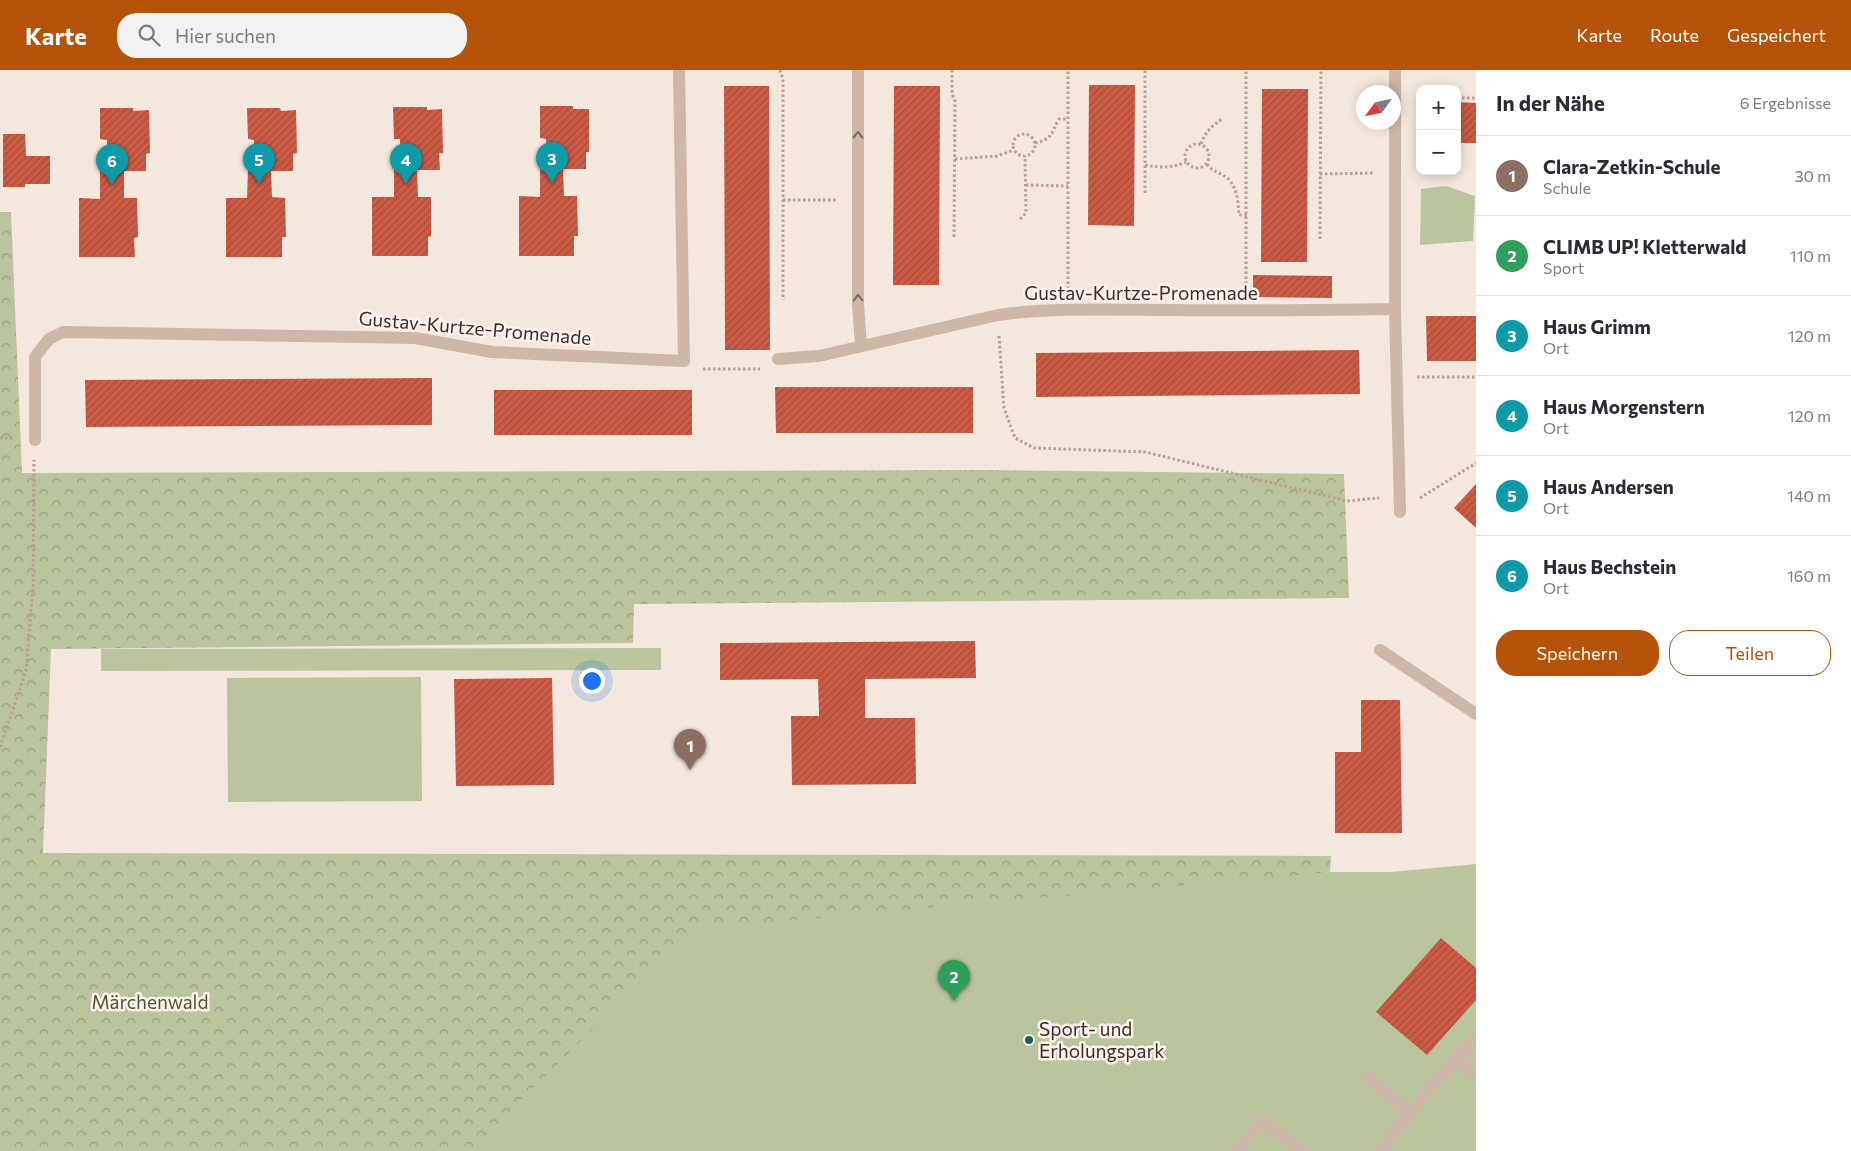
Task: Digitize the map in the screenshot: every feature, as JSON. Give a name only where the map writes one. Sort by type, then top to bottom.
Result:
[{"type":"street","points":[[679,70],[684,361]]},
{"type":"street","points":[[858,70],[858,304],[861,346]]},
{"type":"street","points":[[1395,70],[1395,309],[1400,512]]},
{"type":"street","name":"Gustav-Kurtze-Promenade","points":[[778,359],[820,356],[998,315],[1023,312],[1068,310],[1246,311],[1395,309]]},
{"type":"street","name":"Gustav-Kurtze-Promenade","points":[[35,440],[35,357],[49,339],[63,332],[415,338],[492,352],[684,361]]},
{"type":"street","points":[[1380,650],[1476,714]]},
{"type":"street","points":[[1379,1151],[1476,1035]]},
{"type":"street","points":[[1457,1059],[1476,1076]]},
{"type":"street","points":[[1368,1077],[1410,1112]]},
{"type":"street","points":[[1235,1151],[1262,1122],[1303,1151]]},
{"type":"path","points":[[780,70],[783,80],[783,300]]},
{"type":"path","points":[[952,70],[952,94],[955,101],[954,237]]},
{"type":"path","points":[[1068,70],[1068,310]]},
{"type":"path","points":[[1145,70],[1145,193]]},
{"type":"path","points":[[1246,70],[1246,311]]},
{"type":"path","points":[[1320,70],[1320,239]]},
{"type":"path","points":[[1461,98],[1476,98]]},
{"type":"path","points":[[1035,143],[1044,141],[1056,130],[1059,119],[1068,119]]},
{"type":"path","points":[[1201,144],[1210,127],[1222,119]]},
{"type":"path","points":[[1021,134],[1028,134],[1035,143],[1032,153],[1025,156],[1018,155],[1012,146],[1014,139],[1021,134]]},
{"type":"path","points":[[1201,144],[1209,152],[1209,160],[1207,164],[1200,168],[1192,168],[1186,162],[1184,154],[1189,146],[1201,144]]},
{"type":"path","points":[[955,159],[997,156],[1014,150]]},
{"type":"path","points":[[1020,219],[1026,213],[1025,156]]},
{"type":"path","points":[[1145,165],[1162,168],[1175,167],[1186,162]]},
{"type":"path","points":[[1207,164],[1212,171],[1224,176],[1234,184],[1239,215],[1247,215]]},
{"type":"path","points":[[1320,174],[1395,173]]},
{"type":"path","points":[[1026,185],[1068,186]]},
{"type":"path","points":[[783,200],[857,202]]},
{"type":"path","points":[[998,315],[1004,408],[1015,438],[1034,448],[1144,452],[1347,501],[1381,497],[1400,512],[1476,463]]},
{"type":"path","points":[[684,361],[700,369],[778,368],[778,359]]},
{"type":"path","points":[[1397,377],[1476,377]]},
{"type":"path","points":[[0,747],[26,671],[32,585],[35,440]]},
{"type":"green space","points":[[1446,186],[1475,196],[1473,241],[1420,245],[1421,189]]},
{"type":"green space","name":"Märchenwald","points":[[0,212],[11,212],[22,473],[981,470],[1344,474],[1349,598],[634,604],[633,643],[51,649],[43,853],[1331,856],[1330,872],[1391,872],[1166,1151],[0,1151]]},
{"type":"green space","points":[[661,648],[661,670],[101,671],[101,649]]},
{"type":"green space","points":[[421,677],[422,801],[228,802],[227,678]]},
{"type":"green space","name":"Sport- und Erholungspark","points":[[1476,864],[1476,1151],[470,1151],[694,929],[1330,872],[1391,872]]},
{"type":"building","points":[[1089,85],[1135,85],[1134,226],[1088,225]]},
{"type":"building","points":[[724,86],[769,86],[770,350],[725,350]]},
{"type":"building","points":[[894,86],[940,86],[939,285],[893,285]]},
{"type":"building","points":[[1262,89],[1308,89],[1307,262],[1261,262]]},
{"type":"building","points":[[1461,102],[1476,103],[1476,143],[1461,143]]},
{"type":"building","points":[[540,106],[573,106],[573,109],[589,109],[589,152],[586,152],[586,169],[563,169],[564,196],[577,196],[578,236],[574,236],[574,256],[519,256],[519,196],[540,197],[540,169],[548,169],[546,139],[540,138]]},
{"type":"building","points":[[393,107],[427,107],[427,110],[442,109],[443,153],[439,153],[440,170],[417,170],[418,197],[431,197],[431,236],[428,237],[428,256],[372,256],[372,197],[394,197],[394,170],[401,169],[400,139],[394,139]]},
{"type":"building","points":[[100,108],[133,108],[133,111],[149,110],[150,153],[146,154],[146,171],[124,171],[124,198],[137,198],[138,237],[134,238],[135,257],[79,257],[79,198],[100,199],[100,171],[108,170],[107,140],[100,139]]},
{"type":"building","points":[[247,108],[280,108],[281,111],[296,110],[297,153],[293,154],[293,171],[271,171],[272,197],[285,198],[286,237],[282,237],[282,257],[226,257],[226,198],[247,198],[248,171],[255,170],[254,140],[248,139]]},
{"type":"building","points":[[3,134],[25,134],[26,156],[50,156],[50,184],[25,184],[25,187],[3,187]]},
{"type":"building","points":[[1253,275],[1332,276],[1332,298],[1253,297]]},
{"type":"building","points":[[1426,316],[1476,316],[1476,361],[1427,361]]},
{"type":"building","points":[[1359,350],[1360,394],[1036,397],[1036,353]]},
{"type":"building","points":[[432,378],[432,425],[86,427],[85,380]]},
{"type":"building","points":[[775,387],[973,387],[973,433],[776,433]]},
{"type":"building","points":[[494,390],[692,390],[692,435],[494,435]]},
{"type":"building","points":[[1476,484],[1476,528],[1454,508]]},
{"type":"building","points":[[975,641],[976,678],[865,679],[865,718],[915,718],[916,784],[792,785],[791,716],[819,716],[818,679],[720,680],[720,643]]},
{"type":"building","points":[[552,678],[554,785],[456,786],[454,679]]},
{"type":"building","points":[[1361,700],[1400,700],[1402,833],[1335,833],[1335,752],[1361,752]]},
{"type":"building","points":[[1441,938],[1476,968],[1476,1000],[1427,1055],[1376,1012]]},
{"type":"place","name":"Haus Grimm","points":[[552,183]]},
{"type":"place","name":"Haus Andersen","points":[[259,184]]},
{"type":"place","name":"Haus Morgenstern","points":[[406,184]]},
{"type":"place","name":"Haus Bechstein","points":[[112,185]]},
{"type":"place","name":"Clara-Zetkin-Schule","points":[[690,770]]},
{"type":"place","name":"CLIMB UP! Kletterwald","points":[[954,1001]]},
{"type":"place","name":"Sport- und Erholungspark","points":[[1029,1040]]}]
